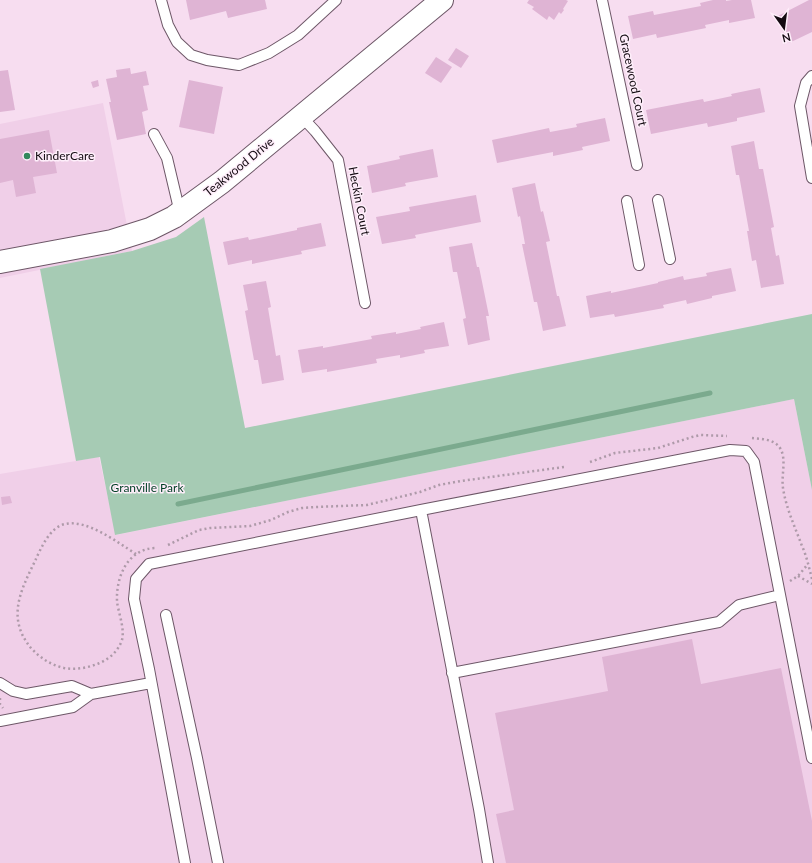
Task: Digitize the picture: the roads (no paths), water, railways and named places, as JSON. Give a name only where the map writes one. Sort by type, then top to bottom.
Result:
[{"type":"street","name":"Teakwood Drive","points":[[0,262],[112,241],[150,229],[174,217],[222,182],[442,0]]},
{"type":"lane","points":[[161,0],[168,25],[177,42],[191,55],[207,60],[239,65],[269,53],[298,36],[336,0]]},
{"type":"lane","name":"Gracewood Court","points":[[602,0],[637,165]]},
{"type":"lane","points":[[812,76],[806,83],[800,106],[812,178]]},
{"type":"lane","name":"Heckin Court","points":[[301,116],[338,160],[365,303]]},
{"type":"lane","points":[[154,134],[167,158],[180,213]]},
{"type":"lane","points":[[658,200],[670,259]]},
{"type":"lane","points":[[627,201],[639,265]]},
{"type":"lane","points":[[185,863],[152,683],[134,599],[136,579],[149,564],[730,450],[746,451],[754,462],[812,758]]},
{"type":"lane","points":[[421,510],[479,808],[488,863]]},
{"type":"lane","points":[[452,673],[719,622],[739,605],[780,595]]},
{"type":"lane","points":[[166,615],[218,863]]},
{"type":"lane","points":[[0,683],[13,691],[26,694],[72,686],[91,694]]},
{"type":"lane","points":[[0,722],[73,707],[91,694],[152,683]]},
{"type":"waterway","points":[[178,504],[710,393]]},
{"type":"place","name":"KinderCare","points":[[27,156]]},
{"type":"park label","name":"Granville Park","points":[[147,488]]}]
